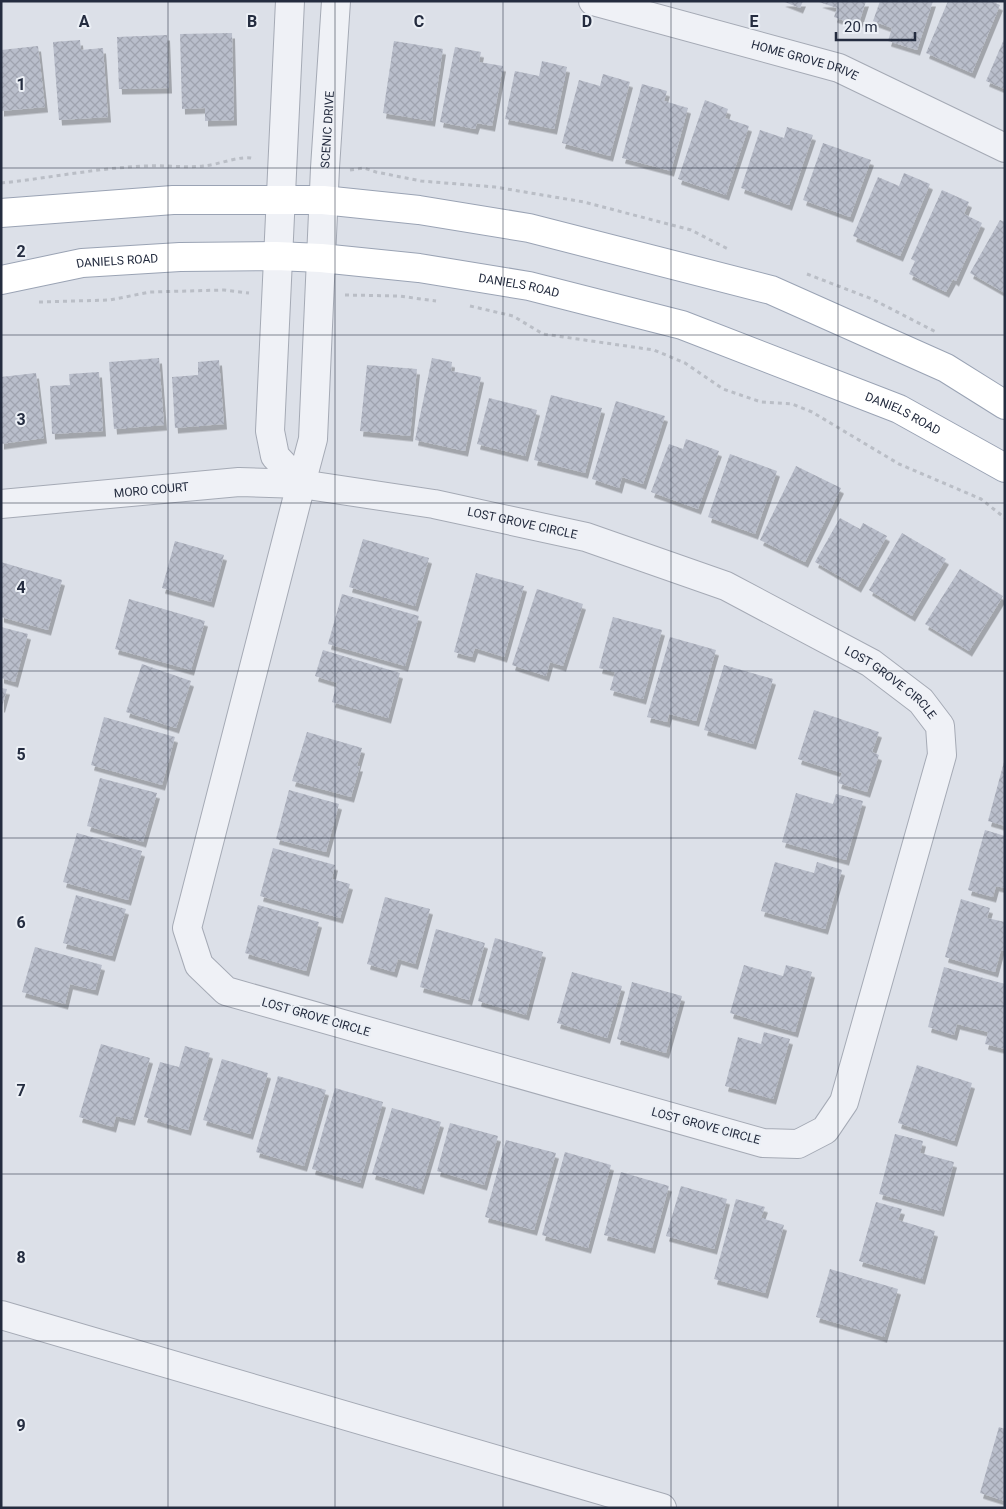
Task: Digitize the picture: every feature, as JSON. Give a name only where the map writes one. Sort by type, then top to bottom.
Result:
[{"type":"main road","points":[[1,213],[172,200],[323,200],[420,210],[529,228],[771,290],[946,368],[1005,405]]},
{"type":"main road","name":"DANIELS ROAD","points":[[1,280],[82,263],[180,257],[276,256],[321,258],[419,268],[529,286],[682,325],[899,409],[1005,468]]},
{"type":"street","points":[[290,1],[276,256],[270,431],[276,456],[301,484]]},
{"type":"street","name":"SCENIC DRIVE","points":[[321,258],[336,1]]},
{"type":"street","name":"HOME GROVE DRIVE","points":[[594,1],[839,68],[1005,148]]},
{"type":"street","name":"LOST GROVE CIRCLE","points":[[301,484],[434,504],[586,537],[726,586],[871,663],[921,701],[940,726],[942,755],[844,1102],[825,1130],[798,1144],[763,1143],[226,991],[199,965],[186,928],[301,484],[313,439],[321,258]]},
{"type":"street","name":"MORO COURT","points":[[1,504],[239,482],[301,484]]},
{"type":"street","points":[[1,1315],[662,1508]]},
{"type":"path","points":[[31,302],[110,300],[150,292],[224,290],[275,294]]},
{"type":"path","points":[[319,294],[399,296],[444,302]]},
{"type":"path","points":[[462,304],[512,316],[544,334],[654,350],[686,363],[723,389],[761,402],[792,404],[812,412],[899,464],[980,499],[1005,518]]},
{"type":"building","points":[[782,1],[803,1],[800,8]]},
{"type":"building","points":[[866,1],[858,26],[834,17],[837,8],[819,2]]},
{"type":"building","points":[[880,1],[933,1],[917,50],[888,41],[892,28],[873,21]]},
{"type":"building","points":[[948,1],[991,1],[1000,5],[972,73],[926,53]]},
{"type":"building","points":[[232,33],[234,120],[205,121],[205,108],[182,109],[180,34]]},
{"type":"building","points":[[167,35],[169,88],[119,89],[117,37]]},
{"type":"building","points":[[1005,37],[1005,89],[986,81]]},
{"type":"building","points":[[80,40],[81,50],[103,48],[108,117],[59,120],[53,42]]},
{"type":"building","points":[[394,41],[443,49],[432,121],[383,113]]},
{"type":"building","points":[[38,46],[45,107],[1,111],[1,50]]},
{"type":"building","points":[[455,47],[481,52],[479,62],[503,66],[492,126],[477,123],[475,129],[440,122]]},
{"type":"building","points":[[542,61],[567,67],[554,129],[505,119],[515,71],[539,76]]},
{"type":"building","points":[[603,74],[630,82],[610,156],[562,143],[579,80],[600,86]]},
{"type":"building","points":[[642,84],[667,91],[664,101],[688,108],[671,171],[622,158]]},
{"type":"building","points":[[705,100],[728,109],[725,118],[749,126],[726,195],[678,179]]},
{"type":"building","points":[[787,127],[813,135],[789,205],[741,188],[760,130],[784,138]]},
{"type":"building","points":[[823,143],[871,160],[850,217],[803,200]]},
{"type":"building","points":[[904,173],[930,184],[900,256],[853,236],[878,177],[899,186]]},
{"type":"building","points":[[942,190],[969,202],[964,214],[982,223],[956,281],[953,279],[946,292],[909,274],[915,261],[911,259]]},
{"type":"building","points":[[1000,220],[1005,222],[1005,293],[970,273]]},
{"type":"building","points":[[159,358],[164,425],[114,429],[109,362]]},
{"type":"building","points":[[432,358],[452,362],[451,371],[481,377],[465,451],[415,440]]},
{"type":"building","points":[[219,360],[224,424],[175,428],[172,377],[198,375],[198,362]]},
{"type":"building","points":[[367,365],[417,369],[410,436],[360,431]]},
{"type":"building","points":[[99,372],[103,431],[52,434],[50,386],[70,385],[69,374]]},
{"type":"building","points":[[36,373],[44,438],[1,444],[1,377]]},
{"type":"building","points":[[551,395],[602,408],[585,473],[534,460]]},
{"type":"building","points":[[489,398],[537,410],[525,456],[477,444]]},
{"type":"building","points":[[616,401],[665,416],[643,484],[622,477],[619,488],[592,479]]},
{"type":"building","points":[[686,439],[719,451],[698,509],[651,492],[669,444],[683,449]]},
{"type":"building","points":[[730,454],[777,471],[755,534],[708,517]]},
{"type":"building","points":[[796,466],[841,488],[805,562],[760,540]]},
{"type":"building","points":[[840,518],[860,529],[863,523],[887,536],[858,587],[815,562]]},
{"type":"building","points":[[902,533],[946,559],[912,616],[869,590]]},
{"type":"building","points":[[363,539],[429,558],[415,606],[349,587]]},
{"type":"building","points":[[175,541],[224,555],[211,602],[162,588]]},
{"type":"building","points":[[1,562],[62,580],[48,630],[1,617]]},
{"type":"building","points":[[960,569],[1003,596],[969,651],[925,624]]},
{"type":"building","points":[[476,573],[524,586],[504,657],[475,648],[472,657],[454,652]]},
{"type":"building","points":[[537,589],[583,604],[563,666],[550,662],[546,676],[512,665]]},
{"type":"building","points":[[342,594],[419,616],[405,666],[328,644]]},
{"type":"building","points":[[129,599],[205,621],[191,670],[115,649]]},
{"type":"building","points":[[613,617],[662,630],[643,699],[610,690],[615,672],[599,668]]},
{"type":"building","points":[[1,627],[28,634],[15,682],[1,678]]},
{"type":"building","points":[[670,637],[716,650],[696,721],[669,714],[667,722],[647,717]]},
{"type":"building","points":[[323,650],[400,673],[388,718],[332,702],[337,683],[315,676]]},
{"type":"building","points":[[142,664],[191,681],[176,728],[126,712]]},
{"type":"building","points":[[724,665],[773,679],[753,744],[704,730]]},
{"type":"building","points":[[1,688],[7,689],[2,707],[1,707]]},
{"type":"building","points":[[814,710],[879,732],[872,752],[879,755],[867,792],[838,783],[842,773],[798,759]]},
{"type":"building","points":[[104,717],[175,737],[162,785],[91,765]]},
{"type":"building","points":[[307,732],[362,748],[357,766],[360,766],[351,797],[292,781]]},
{"type":"building","points":[[1005,763],[1005,826],[988,821]]},
{"type":"building","points":[[100,778],[157,793],[143,842],[87,826]]},
{"type":"building","points":[[289,790],[339,804],[326,852],[276,839]]},
{"type":"building","points":[[796,793],[833,804],[836,794],[863,801],[846,860],[782,842]]},
{"type":"building","points":[[985,830],[1005,836],[1005,888],[996,886],[993,897],[968,890]]},
{"type":"building","points":[[77,833],[142,851],[128,900],[63,882]]},
{"type":"building","points":[[273,848],[335,865],[332,879],[350,884],[340,918],[260,896]]},
{"type":"building","points":[[775,862],[814,873],[817,862],[842,870],[825,929],[761,911]]},
{"type":"building","points":[[76,895],[126,909],[112,956],[63,943]]},
{"type":"building","points":[[385,897],[430,909],[415,964],[398,959],[394,972],[367,964]]},
{"type":"building","points":[[961,899],[990,908],[987,918],[1005,922],[1005,951],[1001,950],[995,972],[945,957]]},
{"type":"building","points":[[258,905],[319,922],[306,971],[245,953]]},
{"type":"building","points":[[436,929],[485,943],[469,1000],[420,987]]},
{"type":"building","points":[[495,938],[543,952],[526,1015],[478,1001]]},
{"type":"building","points":[[35,947],[102,965],[95,990],[70,984],[65,1004],[22,992]]},
{"type":"building","points":[[744,965],[783,976],[786,965],[812,972],[795,1032],[730,1013]]},
{"type":"building","points":[[944,967],[1005,984],[1005,1049],[985,1044],[988,1032],[957,1024],[954,1035],[928,1027]]},
{"type":"building","points":[[572,972],[622,986],[607,1038],[557,1023]]},
{"type":"building","points":[[632,982],[682,996],[666,1053],[617,1039]]},
{"type":"building","points":[[764,1032],[790,1039],[773,1099],[725,1086],[738,1037],[761,1044]]},
{"type":"building","points":[[101,1044],[150,1058],[132,1120],[116,1116],[113,1127],[79,1117]]},
{"type":"building","points":[[185,1046],[210,1053],[188,1130],[144,1117],[160,1062],[179,1067]]},
{"type":"building","points":[[222,1059],[268,1073],[250,1134],[203,1120]]},
{"type":"building","points":[[917,1065],[972,1083],[954,1141],[898,1123]]},
{"type":"building","points":[[278,1076],[326,1090],[304,1166],[256,1152]]},
{"type":"building","points":[[335,1088],[383,1102],[360,1183],[312,1169]]},
{"type":"building","points":[[392,1108],[441,1122],[421,1189],[372,1174]]},
{"type":"building","points":[[450,1123],[498,1136],[484,1185],[437,1171]]},
{"type":"building","points":[[895,1134],[923,1141],[920,1153],[954,1162],[941,1211],[879,1194]]},
{"type":"building","points":[[506,1140],[556,1153],[534,1230],[485,1217]]},
{"type":"building","points":[[565,1152],[611,1165],[588,1248],[542,1235]]},
{"type":"building","points":[[621,1172],[669,1186],[652,1248],[604,1235]]},
{"type":"building","points":[[681,1186],[727,1199],[714,1249],[666,1236]]},
{"type":"building","points":[[736,1199],[765,1207],[761,1218],[784,1225],[765,1293],[714,1279]]},
{"type":"building","points":[[876,1202],[902,1209],[898,1220],[935,1231],[922,1279],[859,1261]]},
{"type":"building","points":[[830,1269],[898,1289],[884,1337],[816,1317]]},
{"type":"building","points":[[999,1427],[1005,1429],[1005,1501],[980,1493]]}]
